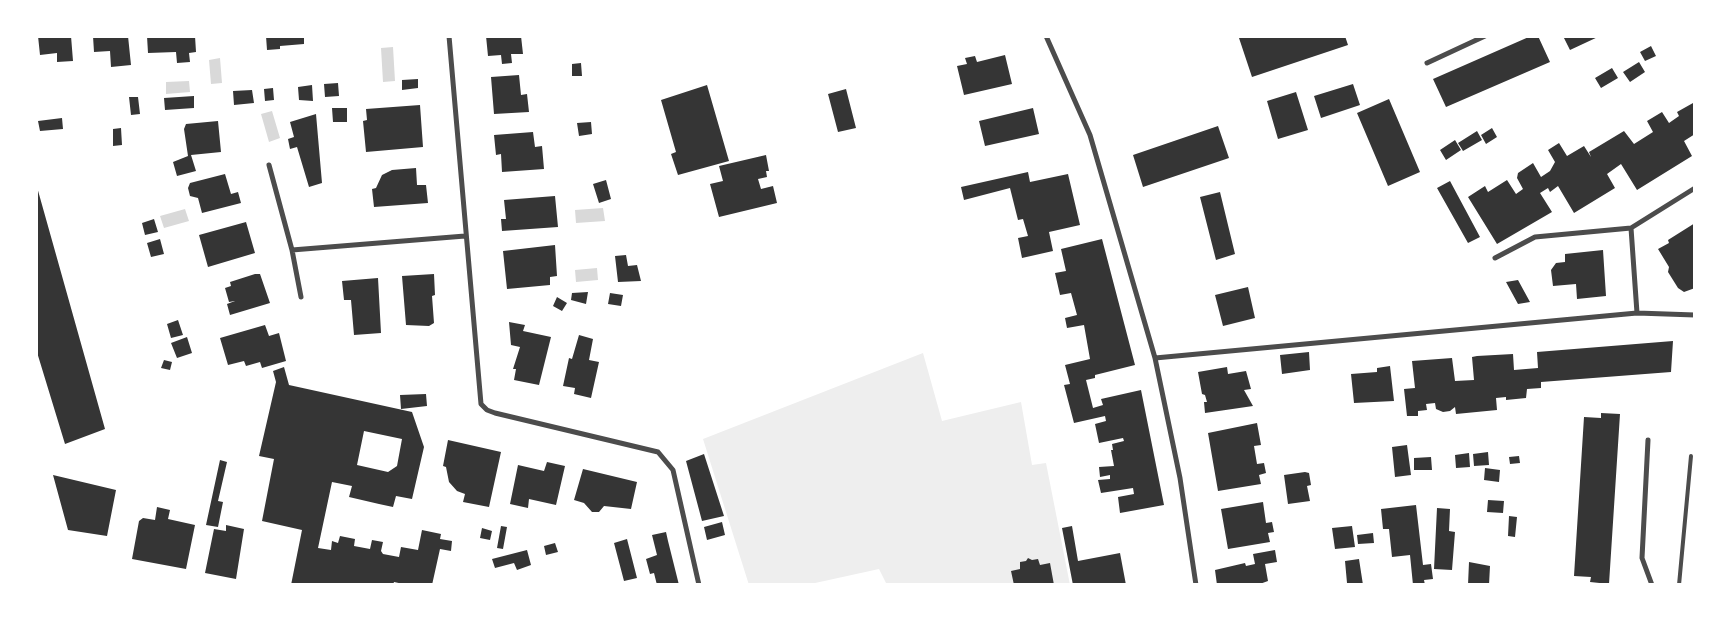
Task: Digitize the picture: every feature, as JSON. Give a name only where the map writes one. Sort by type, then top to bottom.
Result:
[{"type":"street","points":[[450,36],[465,236],[481,404],[487,410],[495,413],[658,452],[673,470],[699,585]]},
{"type":"street","points":[[1046,36],[1090,135],[1155,358],[1180,478],[1196,585]]},
{"type":"street","points":[[1427,63],[1485,36]]},
{"type":"street","points":[[269,165],[292,250],[302,297]]},
{"type":"street","points":[[1495,258],[1535,237],[1630,228],[1695,188]]},
{"type":"street","points":[[1630,228],[1637,313]]},
{"type":"street","points":[[292,250],[465,236]]},
{"type":"street","points":[[1155,358],[1637,313],[1695,315]]},
{"type":"street","points":[[1648,440],[1642,558],[1652,585]]},
{"type":"lane","points":[[1679,585],[1691,456]]},
{"type":"shaded area","points":[[393,47],[395,81],[383,82],[381,48]]},
{"type":"shaded area","points":[[220,58],[222,83],[211,84],[209,60]]},
{"type":"shaded area","points":[[189,81],[190,92],[166,94],[166,82]]},
{"type":"shaded area","points":[[272,111],[280,138],[269,142],[261,114]]},
{"type":"shaded area","points":[[603,208],[605,221],[576,223],[575,210]]},
{"type":"shaded area","points":[[185,209],[189,221],[164,228],[160,216]]},
{"type":"shaded area","points":[[597,268],[598,280],[576,282],[575,270]]},
{"type":"shaded area","points":[[923,353],[942,421],[1021,402],[1032,465],[1046,463],[1070,585],[887,585],[879,569],[806,585],[749,585],[703,439]]},
{"type":"building","points":[[38,36],[71,36],[73,61],[57,62],[57,53],[40,55]]},
{"type":"building","points":[[93,36],[128,36],[131,65],[111,67],[110,51],[94,52]]},
{"type":"building","points":[[147,36],[195,36],[196,52],[189,53],[190,62],[177,63],[176,52],[148,53]]},
{"type":"building","points":[[266,36],[304,36],[304,44],[280,46],[280,49],[267,50]]},
{"type":"building","points":[[486,36],[521,36],[523,54],[511,54],[512,63],[502,64],[501,55],[488,56]]},
{"type":"building","points":[[1245,36],[1345,36],[1348,45],[1252,77],[1239,38]]},
{"type":"building","points":[[1531,36],[1538,36],[1550,62],[1446,107],[1433,79]]},
{"type":"building","points":[[1563,36],[1600,36],[1570,50]]},
{"type":"building","points":[[1651,46],[1656,56],[1645,61],[1640,52]]},
{"type":"building","points":[[1005,55],[1012,84],[964,95],[957,66],[967,64],[965,58],[975,56],[977,62]]},
{"type":"building","points":[[1639,62],[1645,72],[1630,82],[1623,72]]},
{"type":"building","points":[[581,63],[582,76],[572,76],[572,64]]},
{"type":"building","points":[[1612,68],[1618,78],[1601,88],[1595,78]]},
{"type":"building","points":[[519,75],[521,95],[527,94],[529,112],[494,114],[491,77]]},
{"type":"building","points":[[418,79],[418,88],[402,90],[402,80]]},
{"type":"building","points":[[338,83],[339,96],[325,97],[324,84]]},
{"type":"building","points":[[1353,84],[1360,105],[1321,118],[1314,96]]},
{"type":"building","points":[[312,85],[313,101],[299,100],[298,87]]},
{"type":"building","points":[[707,85],[729,161],[678,175],[671,154],[676,152],[661,100]]},
{"type":"building","points":[[273,88],[274,100],[265,101],[264,89]]},
{"type":"building","points":[[846,89],[856,128],[838,132],[828,94]]},
{"type":"building","points":[[252,90],[254,103],[234,105],[233,91]]},
{"type":"building","points":[[1296,92],[1308,130],[1278,139],[1267,101]]},
{"type":"building","points":[[194,96],[194,108],[165,110],[164,98]]},
{"type":"building","points":[[1695,96],[1695,134],[1684,141],[1692,156],[1637,190],[1621,164],[1607,174],[1615,188],[1574,213],[1558,186],[1550,192],[1548,188],[1540,193],[1552,212],[1497,244],[1468,197],[1485,186],[1488,192],[1507,180],[1516,194],[1523,189],[1517,178],[1518,173],[1533,163],[1541,177],[1550,171],[1555,162],[1548,150],[1559,143],[1567,156],[1584,146],[1591,157],[1589,152],[1624,131],[1634,144],[1653,132],[1647,121],[1662,112],[1669,123],[1679,116],[1677,112],[1693,103]]},
{"type":"building","points":[[129,97],[138,97],[140,114],[131,115]]},
{"type":"building","points":[[1389,99],[1420,172],[1388,186],[1357,113]]},
{"type":"building","points":[[420,105],[423,147],[366,152],[363,121],[367,120],[366,109]]},
{"type":"building","points":[[332,108],[347,108],[347,122],[333,122]]},
{"type":"building","points":[[1033,108],[1039,134],[985,146],[979,121]]},
{"type":"building","points":[[316,114],[322,183],[309,187],[297,147],[290,149],[288,139],[294,137],[290,122]]},
{"type":"building","points":[[62,118],[63,129],[40,131],[38,121]]},
{"type":"building","points":[[218,121],[221,152],[191,155],[196,171],[177,176],[173,162],[188,156],[184,129],[186,124]]},
{"type":"building","points":[[591,122],[592,134],[579,136],[577,123]]},
{"type":"building","points":[[1218,126],[1229,158],[1143,187],[1133,155]]},
{"type":"building","points":[[121,128],[122,145],[113,146],[113,129]]},
{"type":"building","points":[[1492,128],[1497,137],[1486,144],[1481,135]]},
{"type":"building","points":[[1477,131],[1482,140],[1463,151],[1458,143]]},
{"type":"building","points":[[533,132],[535,147],[542,146],[544,169],[502,172],[501,154],[496,155],[494,135]]},
{"type":"building","points":[[1455,140],[1461,150],[1446,160],[1440,150]]},
{"type":"building","points":[[766,155],[769,171],[766,171],[767,177],[758,179],[761,189],[773,186],[777,203],[719,217],[710,184],[723,181],[719,166]]},
{"type":"building","points":[[416,168],[417,185],[426,185],[428,203],[374,207],[372,189],[376,188],[382,175],[392,170]]},
{"type":"building","points":[[1028,172],[1030,182],[1068,174],[1080,225],[1049,232],[1053,251],[1022,258],[1018,238],[1028,236],[1023,219],[1018,220],[1010,188],[964,200],[961,187]]},
{"type":"building","points":[[225,174],[231,194],[238,192],[241,203],[202,213],[198,198],[190,196],[188,188],[190,183]]},
{"type":"building","points":[[606,180],[611,199],[599,203],[593,184]]},
{"type":"building","points":[[1450,181],[1480,237],[1468,243],[1437,188]]},
{"type":"building","points":[[37,187],[105,429],[65,444],[36,349]]},
{"type":"building","points":[[1220,192],[1235,254],[1216,260],[1200,197]]},
{"type":"building","points":[[555,196],[558,227],[502,231],[501,219],[506,219],[504,200]]},
{"type":"building","points":[[154,219],[158,232],[145,235],[142,223]]},
{"type":"building","points":[[246,222],[255,253],[208,267],[199,235]]},
{"type":"building","points":[[1695,223],[1695,288],[1684,292],[1678,288],[1668,272],[1669,267],[1658,249],[1669,243],[1668,240]]},
{"type":"building","points":[[160,239],[164,254],[151,257],[147,243]]},
{"type":"building","points":[[1102,239],[1135,365],[1095,375],[1095,378],[1086,380],[1093,408],[1103,405],[1101,399],[1141,390],[1164,505],[1120,513],[1118,497],[1134,494],[1133,488],[1101,493],[1098,480],[1110,479],[1110,475],[1100,477],[1099,467],[1114,466],[1111,450],[1113,450],[1112,444],[1124,441],[1123,438],[1099,443],[1095,424],[1106,421],[1105,416],[1074,423],[1064,385],[1070,384],[1065,365],[1090,359],[1084,325],[1067,328],[1065,318],[1077,315],[1071,293],[1060,295],[1055,273],[1066,271],[1061,249]]},
{"type":"building","points":[[555,245],[557,276],[550,277],[550,285],[507,289],[503,251]]},
{"type":"building","points":[[1603,250],[1606,296],[1577,299],[1576,284],[1553,286],[1551,270],[1556,263],[1565,262],[1565,254]]},
{"type":"building","points":[[626,255],[628,266],[637,265],[641,281],[618,282],[615,256]]},
{"type":"building","points":[[260,274],[270,303],[230,315],[227,304],[235,301],[229,302],[225,288],[231,286],[230,282]]},
{"type":"building","points":[[434,274],[435,295],[432,296],[434,323],[429,326],[406,325],[402,276]]},
{"type":"building","points":[[378,278],[381,333],[354,335],[351,300],[344,300],[342,281]]},
{"type":"building","points":[[1518,280],[1530,302],[1518,304],[1506,282]]},
{"type":"building","points":[[1248,287],[1255,318],[1223,326],[1215,295]]},
{"type":"building","points":[[588,292],[586,304],[571,300],[572,293]]},
{"type":"building","points":[[610,293],[623,295],[621,306],[608,304]]},
{"type":"building","points":[[557,297],[567,303],[562,311],[553,306]]},
{"type":"building","points":[[178,320],[183,335],[171,338],[167,324]]},
{"type":"building","points":[[509,322],[525,325],[523,331],[551,337],[539,385],[514,380],[516,369],[513,369],[520,347],[511,345]]},
{"type":"building","points":[[265,325],[269,336],[279,333],[286,361],[262,368],[260,362],[246,366],[244,361],[228,365],[220,338]]},
{"type":"building","points":[[579,335],[593,339],[589,360],[599,362],[591,398],[574,394],[575,388],[563,386],[569,358],[572,359]]},
{"type":"building","points":[[187,337],[192,353],[177,358],[171,343]]},
{"type":"building","points":[[1673,341],[1671,372],[1541,382],[1541,388],[1527,389],[1526,398],[1506,400],[1506,397],[1496,398],[1497,410],[1456,414],[1455,407],[1450,411],[1443,412],[1436,409],[1435,403],[1426,404],[1427,410],[1418,411],[1418,416],[1407,416],[1404,389],[1415,388],[1412,361],[1452,358],[1455,381],[1474,380],[1472,357],[1477,356],[1513,354],[1514,370],[1538,368],[1537,352]]},
{"type":"building","points":[[1309,352],[1310,370],[1282,374],[1280,355]]},
{"type":"building","points":[[164,360],[172,362],[170,370],[161,368]]},
{"type":"building","points":[[1390,366],[1394,401],[1354,403],[1351,374],[1377,372],[1377,368]]},
{"type":"building","points":[[284,367],[289,385],[412,412],[424,447],[412,499],[396,496],[393,507],[349,497],[352,486],[332,482],[318,548],[331,550],[332,541],[338,543],[340,536],[355,539],[354,546],[370,549],[372,540],[383,542],[381,551],[383,554],[399,557],[401,547],[418,550],[422,530],[441,534],[440,539],[452,541],[451,551],[440,549],[432,585],[408,585],[394,582],[393,585],[291,585],[302,530],[262,521],[274,459],[259,456],[276,382],[273,371]],"holes":[[[364,431],[402,439],[397,466],[388,472],[357,465]]]},
{"type":"building","points":[[1227,367],[1228,374],[1246,371],[1251,389],[1244,390],[1253,406],[1205,413],[1204,402],[1207,402],[1205,395],[1202,394],[1198,372]]},
{"type":"building","points":[[426,394],[427,406],[401,409],[400,395]]},
{"type":"building","points":[[1601,413],[1620,414],[1609,584],[1590,582],[1591,577],[1574,576],[1584,417],[1601,418]]},
{"type":"building","points":[[1257,423],[1261,445],[1254,446],[1257,464],[1264,463],[1266,473],[1259,475],[1261,484],[1218,491],[1208,433]]},
{"type":"building","points":[[448,440],[501,452],[489,507],[463,502],[465,494],[457,491],[449,482],[446,467],[443,466]]},
{"type":"building","points":[[1407,445],[1411,475],[1395,477],[1392,447]]},
{"type":"building","points":[[1488,452],[1489,465],[1474,466],[1473,454]]},
{"type":"building","points":[[1469,453],[1470,467],[1456,468],[1455,455]]},
{"type":"building","points":[[704,454],[724,516],[702,521],[686,461]]},
{"type":"building","points":[[1519,456],[1520,463],[1510,464],[1509,457]]},
{"type":"building","points":[[1431,457],[1432,470],[1414,470],[1414,458]]},
{"type":"building","points":[[220,460],[227,462],[218,501],[223,502],[218,527],[206,525]]},
{"type":"building","points":[[547,462],[565,466],[556,505],[529,499],[528,508],[510,504],[518,465],[544,471]]},
{"type":"building","points":[[1485,468],[1500,470],[1499,482],[1484,480]]},
{"type":"building","points":[[583,469],[637,482],[631,509],[604,506],[599,512],[592,512],[584,503],[574,500]]},
{"type":"building","points":[[1309,473],[1311,485],[1307,486],[1310,501],[1288,504],[1284,475]]},
{"type":"building","points":[[53,475],[116,490],[107,536],[68,530]]},
{"type":"building","points":[[1488,500],[1504,501],[1503,513],[1487,512]]},
{"type":"building","points":[[1263,502],[1266,523],[1272,522],[1274,532],[1268,533],[1270,542],[1228,549],[1221,509]]},
{"type":"building","points":[[1416,505],[1423,565],[1431,564],[1433,579],[1424,580],[1425,585],[1413,585],[1410,555],[1392,557],[1389,529],[1383,529],[1381,509]]},
{"type":"building","points":[[157,507],[170,510],[168,519],[195,525],[186,569],[132,559],[139,521],[143,518],[155,520]]},
{"type":"building","points":[[1437,508],[1450,509],[1449,531],[1455,532],[1452,570],[1434,569]]},
{"type":"building","points":[[1509,516],[1517,517],[1515,537],[1508,536]]},
{"type":"building","points":[[722,522],[725,535],[707,540],[704,527]]},
{"type":"building","points":[[226,525],[244,529],[236,579],[205,573],[214,529],[226,531]]},
{"type":"building","points":[[501,526],[507,527],[503,549],[497,548]]},
{"type":"building","points":[[1072,526],[1078,561],[1120,553],[1126,585],[1073,585],[1062,528]]},
{"type":"building","points":[[1352,526],[1355,547],[1335,549],[1332,528]]},
{"type":"building","points":[[482,528],[492,531],[490,540],[480,538]]},
{"type":"building","points":[[666,532],[679,585],[657,585],[654,573],[650,574],[646,559],[657,555],[652,535]]},
{"type":"building","points":[[1373,533],[1374,543],[1358,544],[1357,535]]},
{"type":"building","points":[[627,539],[637,578],[624,581],[614,543]]},
{"type":"building","points":[[555,543],[558,552],[546,555],[544,546]]},
{"type":"building","points":[[527,550],[531,565],[517,570],[514,563],[495,568],[492,559]]},
{"type":"building","points":[[1275,550],[1277,562],[1265,564],[1268,581],[1257,585],[1217,585],[1215,570],[1245,563],[1246,566],[1255,564],[1253,554]]},
{"type":"building","points":[[1028,558],[1032,560],[1038,559],[1040,565],[1050,563],[1054,585],[1014,585],[1011,571],[1020,569],[1020,562],[1026,561]]},
{"type":"building","points":[[1359,559],[1363,585],[1347,583],[1345,561]]},
{"type":"building","points":[[1469,562],[1490,566],[1489,585],[1468,585]]}]
